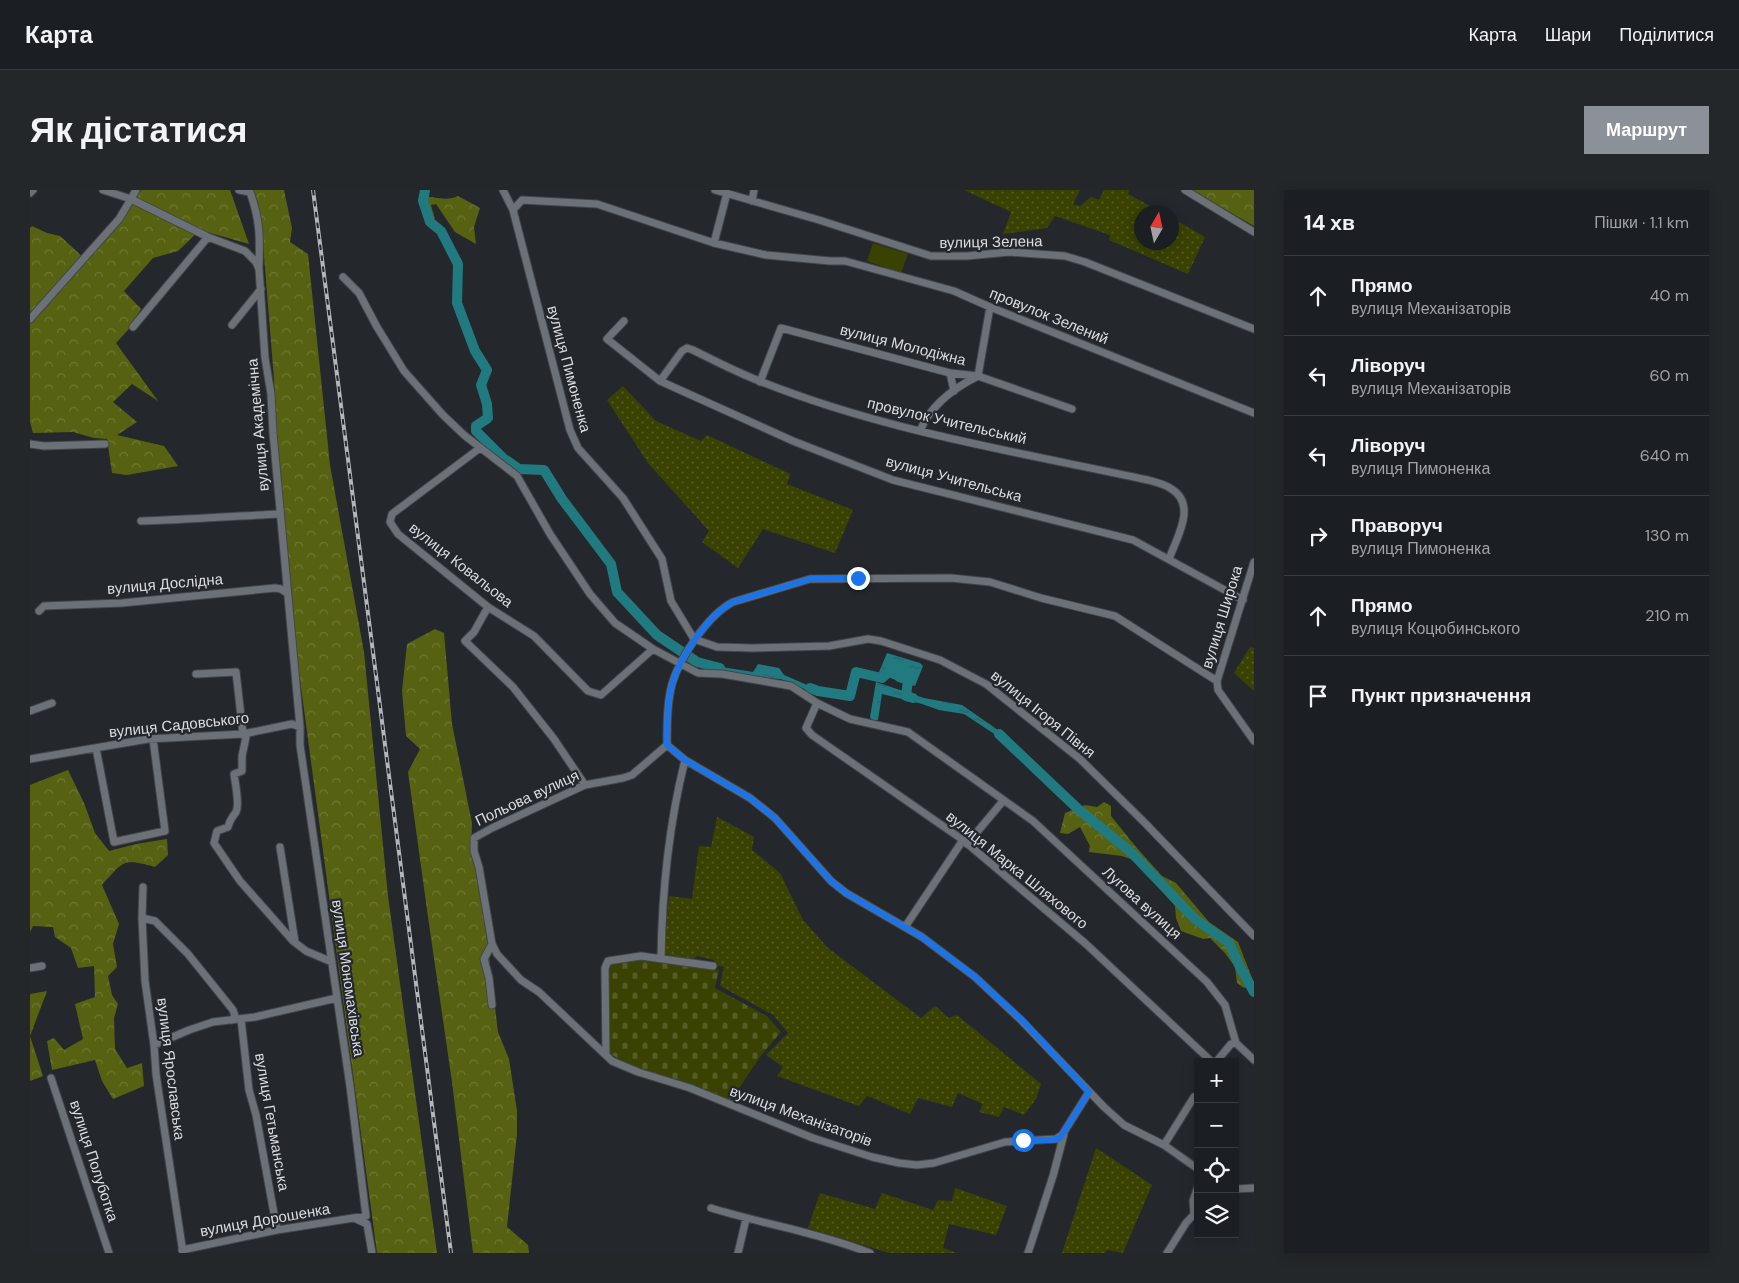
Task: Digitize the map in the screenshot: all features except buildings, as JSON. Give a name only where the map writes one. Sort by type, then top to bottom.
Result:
[{"type":"street","points":[[30,193],[33,190]]},
{"type":"street","points":[[103,190],[130,199],[208,237],[245,251],[256,262],[259,269]]},
{"type":"street","points":[[30,319],[119,219],[136,190]]},
{"type":"street","name":"вулиця Академічна","points":[[239,190],[250,192],[256,208],[260,233],[259,269],[265,358],[271,394],[300,728]]},
{"type":"street","name":"вулиця Пимоненка","points":[[503,190],[513,210],[570,430],[578,448],[623,498],[662,559],[670,601],[694,639]]},
{"type":"street","name":"вулиця Зелена","points":[[715,190],[932,256],[967,256],[1009,252],[1065,256],[1103,269],[1254,329]]},
{"type":"street","points":[[752,201],[754,190]]},
{"type":"street","points":[[1185,190],[1254,232]]},
{"type":"street","points":[[714,243],[727,193]]},
{"type":"street","name":"провулок Зелений","points":[[513,210],[522,200],[597,204],[714,243],[766,255],[845,261],[954,291],[1254,413]]},
{"type":"street","points":[[133,327],[208,237]]},
{"type":"street","points":[[343,277],[359,293],[404,371],[444,415],[480,448],[517,476],[550,534],[590,594],[615,623],[652,650],[698,672],[722,674],[791,686],[818,703]]},
{"type":"street","points":[[232,324],[261,288]]},
{"type":"street","points":[[920,431],[932,410],[963,384],[978,376],[990,307]]},
{"type":"street","name":"вулиця Учительська","points":[[624,321],[607,339],[660,381],[793,442],[894,480],[1133,540],[1243,600]]},
{"type":"street","name":"вулиця Молодіжна","points":[[760,382],[781,328],[950,373],[978,376],[1072,409]]},
{"type":"street","name":"провулок Учительський","points":[[660,381],[682,351],[687,348],[760,382],[867,417],[920,431],[1148,480],[1170,487],[1177,493],[1184,505],[1185,513],[1184,521],[1168,559]]},
{"type":"street","points":[[950,373],[954,392]]},
{"type":"street","points":[[30,444],[62,446],[105,444]]},
{"type":"street","name":"вулиця Ковальова","points":[[480,448],[392,514],[390,522],[398,534],[488,607],[534,636],[588,691],[601,695],[652,650]]},
{"type":"street","points":[[141,521],[280,514]]},
{"type":"street","name":"вулиця Широка","points":[[1217,681],[1254,562]]},
{"type":"street","points":[[1194,1166],[1164,1145],[1124,1125],[1104,1108],[1022,1020],[974,976],[922,937],[846,893],[831,881],[775,818],[750,798],[685,760],[667,745],[672,684],[694,639],[723,607],[733,602],[810,579],[951,578],[990,582],[1042,598],[1115,616],[1217,681],[1218,690],[1254,741]]},
{"type":"street","points":[[278,588],[284,586],[286,582]]},
{"type":"street","name":"вулиця Дослідна","points":[[41,609],[278,588],[287,592]]},
{"type":"street","points":[[488,607],[474,632],[465,641],[513,686],[554,740],[585,786]]},
{"type":"street","name":"вулиця Ігоря Півня","points":[[694,639],[716,647],[752,648],[829,646],[868,638],[940,660],[986,684],[1080,759],[1254,936]]},
{"type":"street","points":[[196,674],[236,672],[243,734],[246,737],[242,771],[234,774],[238,805],[236,812],[232,815],[228,827],[217,831],[214,843],[240,881],[295,942],[306,951],[332,962]]},
{"type":"street","points":[[30,711],[52,703]]},
{"type":"street","name":"Лугова вулиця","points":[[818,703],[850,719],[908,732],[1003,801],[1033,820],[1207,982],[1225,1005],[1236,1043]]},
{"type":"street","name":"вулиця Марка Шляхового","points":[[818,703],[806,728],[812,735],[965,842],[1086,944],[1211,1061],[1216,1062],[1231,1044],[1236,1043]]},
{"type":"street","points":[[289,724],[295,720],[298,712]]},
{"type":"street","points":[[289,724],[300,728]]},
{"type":"street","name":"вулиця Садовського","points":[[30,759],[152,740],[243,734],[289,724]]},
{"type":"street","name":"вулиця Мономахівська","points":[[300,728],[300,744],[350,1086],[366,1216]]},
{"type":"street","points":[[96,748],[114,842],[165,831],[152,740]]},
{"type":"street","name":"Польова вулиця","points":[[539,992],[521,980],[497,954],[492,944],[479,867],[474,851],[474,838],[585,786],[632,775],[667,745]]},
{"type":"street","points":[[661,958],[662,920],[669,843],[677,792],[685,760]]},
{"type":"street","points":[[905,927],[965,842],[1003,801]]},
{"type":"street","points":[[280,847],[295,942]]},
{"type":"street","name":"вулиця Ярославська","points":[[143,887],[142,918],[145,981],[156,1074],[182,1251]]},
{"type":"street","points":[[142,918],[155,921],[188,954],[233,1010],[234,1016],[232,1020]]},
{"type":"street","points":[[492,944],[484,959],[489,978],[492,1005]]},
{"type":"street","points":[[606,1055],[604,972],[606,964],[612,960],[636,956],[693,963]]},
{"type":"street","points":[[30,968],[42,966]]},
{"type":"street","name":"вулиця Механізаторів","points":[[539,992],[612,1061],[638,1072],[690,1088],[805,1135],[872,1157],[899,1163],[926,1165],[996,1144],[1014,1141],[1051,1140]]},
{"type":"street","points":[[154,1045],[213,1022],[255,1017],[337,998]]},
{"type":"street","name":"вулиця Гетьманська","points":[[241,1019],[249,1090],[256,1115],[277,1230]]},
{"type":"street","points":[[594,1043],[606,1038]]},
{"type":"street","points":[[1236,1043],[1254,1060]]},
{"type":"street","name":"вулиця Полуботка","points":[[51,1078],[109,1253]]},
{"type":"street","points":[[1051,1140],[1060,1138],[1089,1092]]},
{"type":"street","points":[[1164,1145],[1194,1097]]},
{"type":"street","points":[[1028,1253],[1053,1176],[1064,1131]]},
{"type":"street","points":[[1051,1140],[1058,1141],[1061,1145]]},
{"type":"street","points":[[1239,1189],[1254,1188]]},
{"type":"street","points":[[711,1208],[746,1219],[805,1233],[870,1253]]},
{"type":"street","points":[[1167,1253],[1194,1214]]},
{"type":"street","name":"вулиця Дорошенка","points":[[182,1251],[277,1230],[366,1216]]},
{"type":"street","name":"вулиця Дорошенка","points":[[354,1218],[367,1224],[372,1253]]},
{"type":"street","points":[[738,1253],[746,1219]]},
{"type":"green space","points":[[141,190],[230,190],[249,244],[200,230],[178,251],[153,258],[124,291],[141,309],[128,330],[116,343],[158,401],[132,384],[113,402],[137,422],[117,435],[164,446],[178,466],[127,475],[112,473],[107,439],[94,438],[73,432],[33,433],[30,422],[30,228],[32,226],[47,233],[60,236],[85,259],[122,220]]},
{"type":"green space","points":[[251,190],[284,190],[292,228],[290,242],[308,254],[330,465],[364,652],[388,896],[437,1253],[377,1253],[283,553],[274,379],[261,219]]},
{"type":"green space","points":[[964,190],[1080,190],[1073,204],[1080,206],[1091,197],[1099,200],[1104,190],[1129,190],[1128,194],[1148,205],[1134,205],[1134,250],[1179,250],[1179,222],[1205,237],[1188,274],[1109,240],[1110,235],[1055,216],[1047,228],[1003,234],[1011,212]]},
{"type":"green space","points":[[1192,190],[1254,190],[1254,226]]},
{"type":"green space","points":[[420,196],[444,199],[458,196],[480,208],[474,227],[476,244],[455,232],[436,204],[431,205],[436,223],[426,219]]},
{"type":"green space","points":[[873,243],[908,254],[901,273],[867,261]]},
{"type":"green space","points":[[623,386],[656,421],[701,441],[707,435],[790,474],[787,484],[853,510],[835,553],[763,529],[738,568],[702,542],[709,531],[648,463],[607,400]]},
{"type":"green space","points":[[435,629],[444,633],[452,724],[472,823],[471,851],[479,874],[498,1032],[509,1059],[517,1111],[517,1134],[507,1227],[528,1245],[529,1253],[473,1253],[452,1082],[408,772],[420,749],[406,736],[402,691],[407,644]]},
{"type":"green space","points":[[1250,647],[1254,648],[1254,691],[1234,673]]},
{"type":"green space","points":[[68,770],[84,803],[95,833],[109,851],[167,839],[168,855],[155,867],[130,862],[124,864],[102,885],[119,924],[113,944],[117,967],[108,976],[112,995],[118,1004],[114,1018],[115,1049],[127,1068],[142,1063],[144,1086],[113,1099],[102,1081],[95,1060],[52,1070],[47,1041],[54,1038],[64,1050],[83,1039],[75,1004],[95,997],[94,966],[78,968],[71,948],[55,937],[53,927],[33,926],[30,932],[30,785]]},
{"type":"green space","points":[[1104,802],[1111,806],[1111,816],[1162,876],[1176,883],[1209,922],[1238,942],[1254,983],[1244,988],[1237,983],[1235,967],[1225,953],[1210,938],[1203,939],[1181,931],[1176,918],[1175,906],[1136,861],[1122,856],[1089,852],[1090,846],[1080,827],[1068,834],[1060,833],[1065,813],[1085,805],[1097,807]]},
{"type":"green space","points":[[717,817],[754,837],[752,850],[780,873],[803,920],[828,948],[921,1018],[935,1006],[949,1018],[957,1015],[1041,1084],[1036,1099],[1024,1115],[1004,1107],[999,1117],[979,1112],[983,1104],[958,1093],[952,1107],[918,1098],[910,1114],[867,1096],[859,1106],[777,1076],[783,1067],[766,1055],[788,1033],[773,1015],[722,987],[720,985],[724,967],[715,965],[714,960],[697,956],[693,960],[664,953],[669,896],[692,899],[699,846],[711,847]]},
{"type":"green space","points":[[638,958],[719,970],[715,988],[767,1016],[781,1032],[760,1057],[731,1100],[640,1070],[608,1053],[608,967],[611,963]]},
{"type":"green space","points":[[47,991],[30,1036],[30,994]]},
{"type":"green space","points":[[30,1036],[43,1076],[30,1081]]},
{"type":"green space","points":[[1096,1148],[1152,1185],[1123,1253],[1107,1250],[1105,1253],[1062,1253]]},
{"type":"green space","points":[[955,1188],[1007,1206],[996,1235],[949,1224],[943,1248],[957,1253],[889,1253],[808,1228],[820,1193],[875,1209],[882,1193],[933,1210],[938,1200],[952,1201]]},
{"type":"water","points":[[887,653],[920,663],[923,666],[915,686],[898,682],[888,676],[880,676],[879,672]]},
{"type":"water","points":[[758,664],[779,668],[784,675],[807,685],[815,685],[824,689],[821,696],[781,679],[762,678],[702,666],[709,665],[753,672]]},
{"type":"water","points":[[876,682],[924,698],[962,705],[1008,737],[1008,743],[964,714],[939,710],[882,694],[878,720],[872,720],[870,717]]},
{"type":"waterway","points":[[425,190],[423,201],[430,222],[441,231],[458,264],[457,303],[475,351],[487,370],[481,385],[487,404],[488,418],[476,426],[476,431],[503,458],[519,469],[544,470],[562,499],[611,564],[617,592],[657,635],[697,662],[720,668]]},
{"type":"waterway","points":[[810,688],[850,696],[856,672],[882,678],[889,672],[908,680],[906,696],[913,698]]},
{"type":"waterway","points":[[999,734],[1078,809],[1132,853],[1195,919],[1229,943],[1254,992]]},
{"type":"railway","points":[[313,190],[451,1253]]},
{"type":"route","points":[[858,578],[810,579],[733,602],[723,607],[694,639],[672,684],[667,745],[685,760],[750,798],[775,818],[831,881],[846,893],[922,937],[974,976],[1022,1020],[1089,1092],[1060,1138],[1051,1140],[1023,1140]]}]
